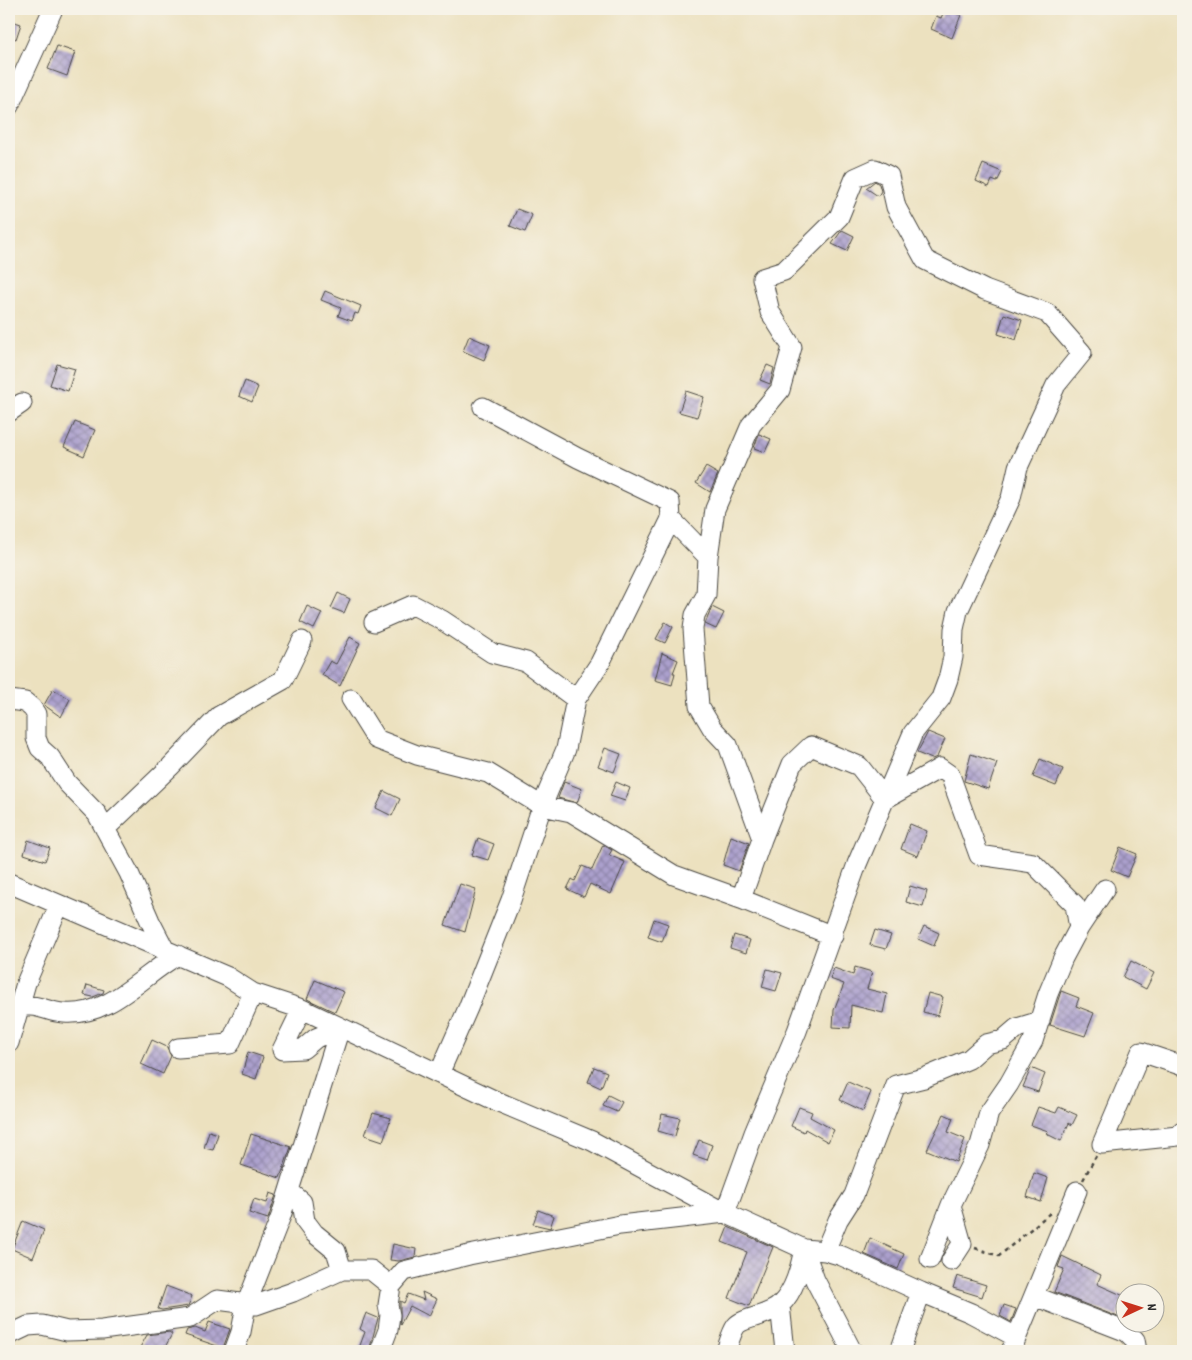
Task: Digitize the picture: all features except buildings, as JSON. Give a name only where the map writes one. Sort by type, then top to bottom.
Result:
[{"type":"street","points":[[9,106],[53,9]]},
{"type":"street","points":[[726,1213],[754,1133],[798,1031],[857,864],[913,733],[940,698],[948,679],[953,656],[954,629],[958,611],[1011,498],[1018,467],[1056,385],[1082,353],[1047,313],[985,290],[925,260],[896,206],[889,176],[875,169],[855,178],[839,217],[784,271],[762,278],[770,312],[792,347],[780,390],[751,425],[715,509],[708,557],[706,595],[695,615],[693,629],[699,706],[712,728],[728,745],[762,839]]},
{"type":"street","points":[[438,1074],[468,1008],[511,900],[542,806],[566,749],[576,699],[600,663],[671,519],[670,502],[578,458],[482,407]]},
{"type":"street","points":[[671,519],[708,557]]},
{"type":"street","points":[[374,622],[413,605],[442,620],[492,653],[526,662],[576,699]]},
{"type":"street","points":[[105,829],[170,767],[219,716],[283,680],[302,641]]},
{"type":"street","points":[[351,699],[376,738],[417,755],[488,773],[542,806],[571,812],[674,875],[741,899],[833,936]]},
{"type":"street","points":[[9,700],[25,702],[36,714],[36,738],[40,748],[50,757],[67,782],[97,814],[129,873],[150,921],[172,952]]},
{"type":"street","points":[[741,899],[762,839],[792,764],[811,746],[859,766],[885,800]]},
{"type":"street","points":[[885,800],[940,768],[950,775],[979,855],[1033,863],[1075,905],[1079,928]]},
{"type":"street","points":[[9,883],[228,977],[253,993],[302,1009],[438,1074],[592,1141],[726,1213],[804,1249],[825,1251],[842,1256],[972,1313],[1014,1344],[1077,1191]]},
{"type":"street","points":[[930,1260],[951,1205],[980,1145],[989,1113],[1009,1084],[1033,1040],[1048,994],[1079,928],[1105,890]]},
{"type":"street","points":[[9,1043],[26,984],[59,905]]},
{"type":"street","points":[[20,1006],[36,1004],[64,1013],[94,1009],[129,992],[172,952]]},
{"type":"street","points":[[178,1048],[230,1044],[253,993]]},
{"type":"street","points":[[302,1009],[282,1050],[303,1049],[316,1038],[340,1028]]},
{"type":"street","points":[[825,1251],[838,1220],[854,1195],[896,1085],[924,1078],[969,1059],[986,1044],[1002,1040],[1017,1028],[1040,1020]]},
{"type":"street","points":[[234,1351],[241,1332],[246,1305],[289,1191],[340,1028]]},
{"type":"street","points":[[1183,1066],[1141,1052],[1102,1144],[1178,1136],[1183,1131]]},
{"type":"street","points":[[289,1191],[302,1202],[305,1221],[314,1233],[336,1251],[342,1270]]},
{"type":"street","points":[[951,1205],[962,1244],[951,1261]]},
{"type":"street","points":[[380,1351],[388,1330],[390,1315],[388,1305],[391,1286],[404,1271],[469,1255],[620,1225],[726,1213]]},
{"type":"street","points":[[726,1351],[736,1327],[741,1322],[762,1316],[780,1305],[792,1289],[804,1249]]},
{"type":"street","points":[[804,1249],[815,1280],[852,1351]]},
{"type":"street","points":[[9,1335],[28,1326],[42,1325],[67,1331],[102,1330],[190,1318],[217,1300],[232,1300],[246,1305],[256,1305],[342,1270],[371,1270],[391,1286]]},
{"type":"street","points":[[900,1351],[921,1292]]},
{"type":"street","points":[[1034,1296],[1127,1332],[1135,1340],[1137,1351]]},
{"type":"street","points":[[780,1305],[784,1351]]},
{"type":"path","points":[[1077,1191],[1102,1144]]},
{"type":"path","points":[[962,1244],[998,1256],[1056,1209]]}]
